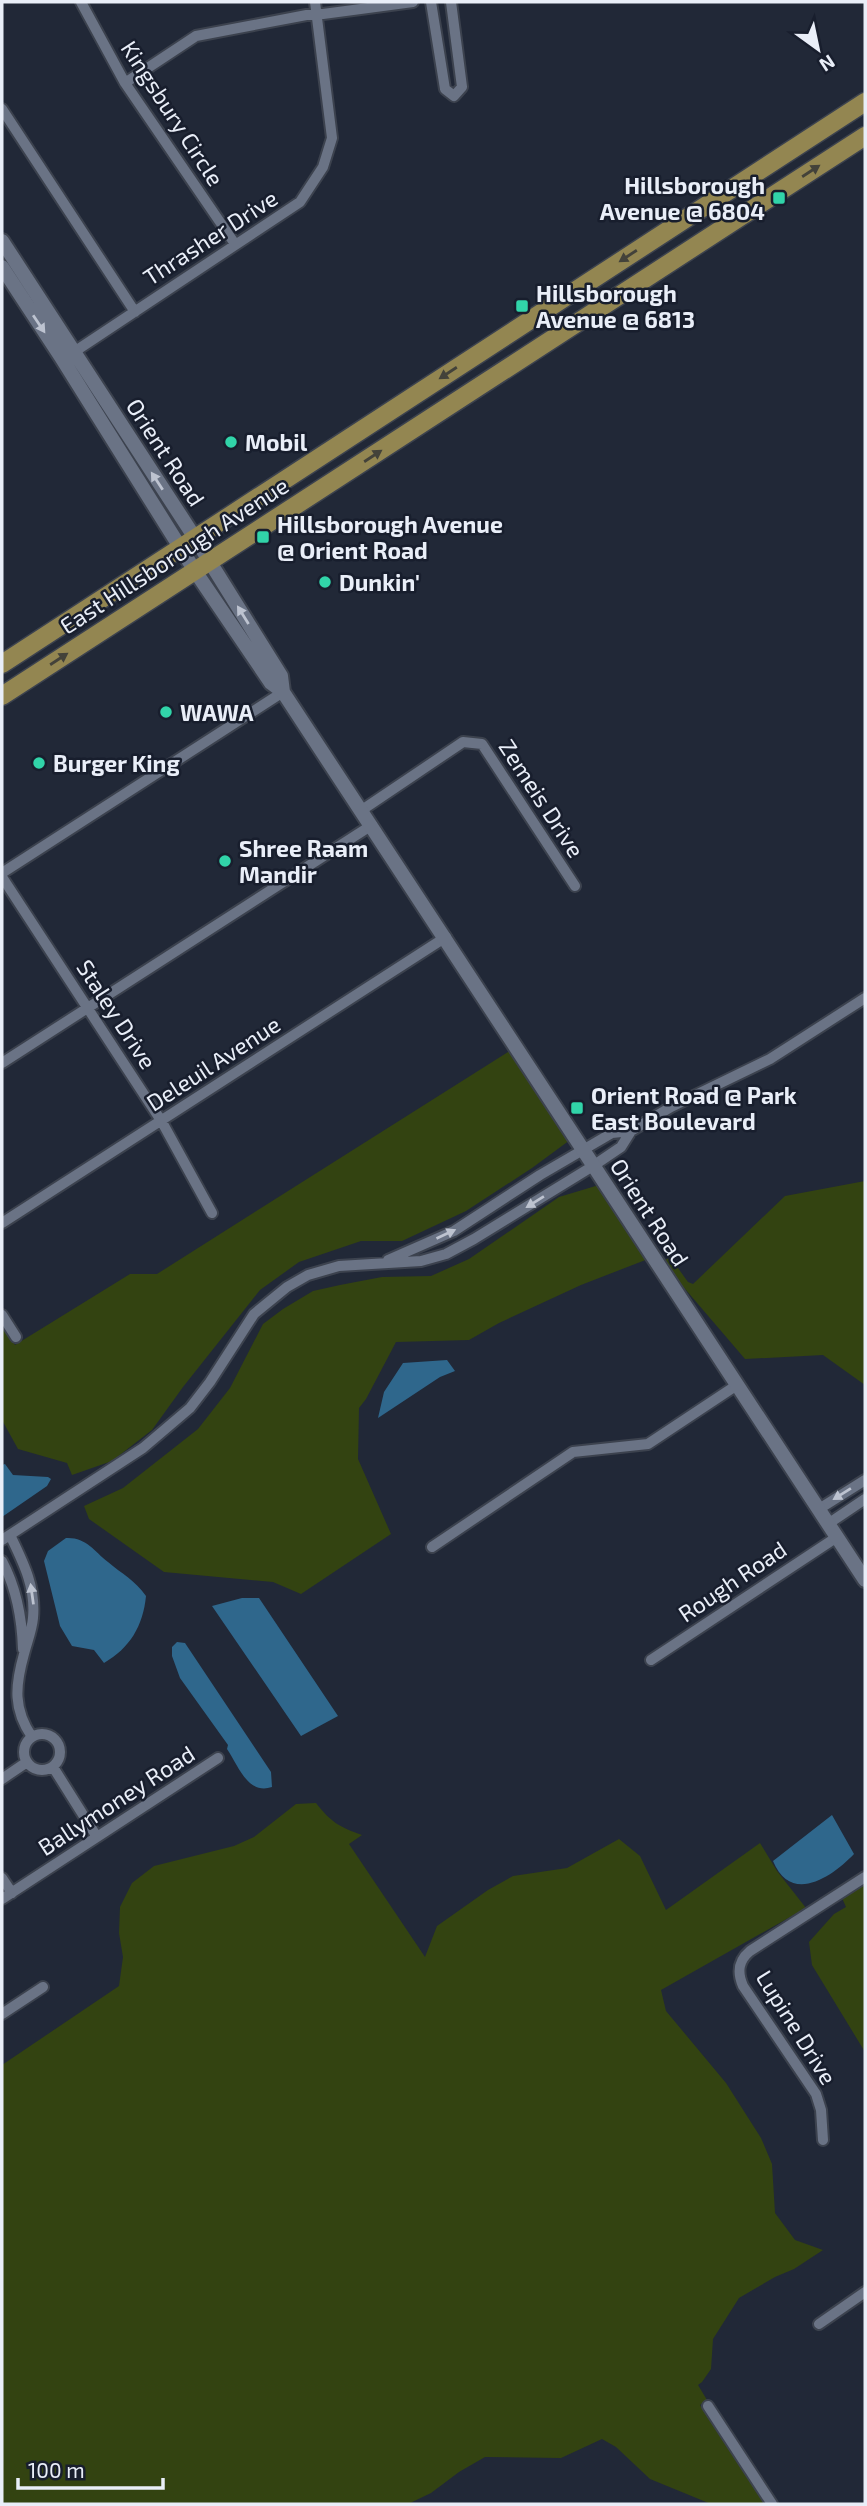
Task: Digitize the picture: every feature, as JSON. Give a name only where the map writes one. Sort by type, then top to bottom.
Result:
[{"type":"main road","name":"East Hillsborough Avenue","points":[[5,664],[865,102]]},
{"type":"main road","name":"East Hillsborough Avenue","points":[[2,696],[865,136]]},
{"type":"main road","points":[[677,224],[693,249]]},
{"type":"main road","points":[[505,336],[520,360]]},
{"type":"street","name":"Kingsbury Circle","points":[[81,2],[125,83],[235,244]]},
{"type":"street","points":[[125,83],[196,36],[316,7],[323,14],[413,2]]},
{"type":"street","points":[[431,2],[445,89],[454,96],[462,87],[451,2]]},
{"type":"street","name":"Thrasher Drive","points":[[74,352],[300,202],[323,167],[332,138],[316,7]]},
{"type":"street","points":[[2,109],[135,312]]},
{"type":"street","name":"Orient Road","points":[[2,241],[11,280],[188,542]]},
{"type":"street","name":"Orient Road","points":[[11,280],[74,352],[271,683],[283,692],[373,825],[582,1150],[865,1580]]},
{"type":"street","points":[[2,875],[283,692]]},
{"type":"street","name":"Zemeis Drive","points":[[362,810],[463,742],[482,744],[575,886]]},
{"type":"street","points":[[2,1063],[373,825]]},
{"type":"street","name":"Staley Drive","points":[[2,875],[162,1122],[212,1213]]},
{"type":"street","name":"Deleuil Avenue","points":[[2,1223],[446,937]]},
{"type":"street","points":[[384,1262],[454,1231],[612,1133],[631,1131],[671,1107],[770,1059],[865,998]]},
{"type":"street","points":[[32,1737],[23,1724],[16,1699],[23,1656],[33,1620],[32,1589],[6,1538],[143,1448],[190,1408],[254,1314],[278,1293],[308,1275],[339,1266],[421,1261],[446,1254],[593,1166],[621,1147],[631,1131]]},
{"type":"street","points":[[2,1315],[16,1337]]},
{"type":"street","points":[[432,1547],[573,1452],[648,1444],[737,1385]]},
{"type":"street","points":[[819,1509],[865,1480]]},
{"type":"street","points":[[828,1524],[865,1500]]},
{"type":"street","name":"Rough Road","points":[[650,1660],[837,1537]]},
{"type":"street","points":[[2,1561],[17,1598],[23,1656]]},
{"type":"street","points":[[46,1734],[58,1742],[60,1756],[52,1767],[39,1770],[27,1762],[24,1748],[32,1737],[46,1734]]},
{"type":"street","name":"Ballymoney Road","points":[[2,1899],[218,1758]]},
{"type":"street","points":[[2,1779],[27,1762]]},
{"type":"street","points":[[52,1767],[97,1837]]},
{"type":"street","name":"Lupine Drive","points":[[822,2140],[821,2110],[816,2094],[743,1986],[739,1970],[743,1957],[750,1951],[865,1877]]},
{"type":"street","points":[[2,1878],[12,1893]]},
{"type":"street","points":[[2,2014],[43,1987]]},
{"type":"street","points":[[819,2324],[865,2292]]},
{"type":"street","points":[[708,2406],[772,2504]]},
{"type":"green space","points":[[511,1050],[570,1140],[466,1211],[402,1241],[361,1241],[299,1262],[260,1290],[152,1430],[112,1461],[72,1475],[67,1463],[18,1449],[2,1420],[2,1324],[15,1345],[130,1274],[157,1274]]},
{"type":"green space","points":[[865,1181],[865,1385],[823,1355],[745,1359],[662,1262],[670,1257],[688,1282],[693,1284],[785,1196]]},
{"type":"green space","points":[[599,1185],[648,1259],[581,1285],[469,1340],[396,1342],[359,1408],[358,1459],[391,1534],[301,1594],[273,1582],[164,1572],[89,1519],[84,1506],[123,1488],[198,1429],[230,1388],[263,1324],[283,1309],[313,1291],[382,1277],[431,1276],[469,1259],[559,1197]]},
{"type":"green space","points":[[316,1803],[336,1823],[362,1835],[349,1844],[425,1957],[437,1926],[488,1890],[513,1876],[567,1868],[619,1839],[640,1856],[666,1910],[760,1843],[777,1871],[806,1908],[661,1990],[666,2011],[726,2083],[761,2138],[772,2164],[775,2213],[795,2240],[823,2250],[794,2269],[739,2298],[713,2339],[711,2369],[698,2385],[707,2400],[700,2405],[764,2504],[711,2504],[650,2479],[616,2447],[602,2439],[561,2458],[485,2457],[431,2493],[408,2504],[2,2504],[2,2065],[119,1986],[123,1957],[119,1933],[120,1907],[132,1883],[154,1866],[234,1846],[254,1837],[296,1804]]},
{"type":"green space","points":[[865,1883],[865,2052],[812,1965],[809,1942],[834,1914],[846,1907],[842,1898]]},
{"type":"water","points":[[447,1360],[455,1371],[440,1377],[378,1418],[384,1392],[403,1363]]},
{"type":"water","points":[[5,1464],[13,1475],[51,1479],[47,1486],[2,1517],[2,1465]]},
{"type":"water","points":[[66,1538],[79,1540],[89,1546],[133,1581],[146,1596],[142,1617],[134,1635],[104,1663],[94,1650],[72,1646],[60,1626],[44,1561],[48,1551]]},
{"type":"water","points":[[242,1598],[259,1598],[338,1716],[301,1736],[212,1606]]},
{"type":"water","points":[[177,1642],[185,1643],[271,1772],[272,1787],[257,1787],[240,1771],[227,1749],[228,1745],[180,1678],[172,1656],[172,1647]]},
{"type":"water","points":[[832,1815],[854,1854],[835,1871],[812,1883],[790,1882],[773,1861]]},
{"type":"place","name":"Hillsborough Avenue @ 6804","points":[[779,198]]},
{"type":"place","name":"Hillsborough Avenue @ 6813","points":[[522,306]]},
{"type":"place","name":"Mobil","points":[[231,442]]},
{"type":"place","name":"Hillsborough Avenue @ Orient Road","points":[[263,537]]},
{"type":"place","name":"Dunkin'","points":[[325,582]]},
{"type":"place","name":"WAWA","points":[[166,712]]},
{"type":"place","name":"Burger King","points":[[39,763]]},
{"type":"place","name":"Shree Raam Mandir","points":[[225,861]]},
{"type":"place","name":"Orient Road @ Park East Boulevard","points":[[577,1108]]}]
